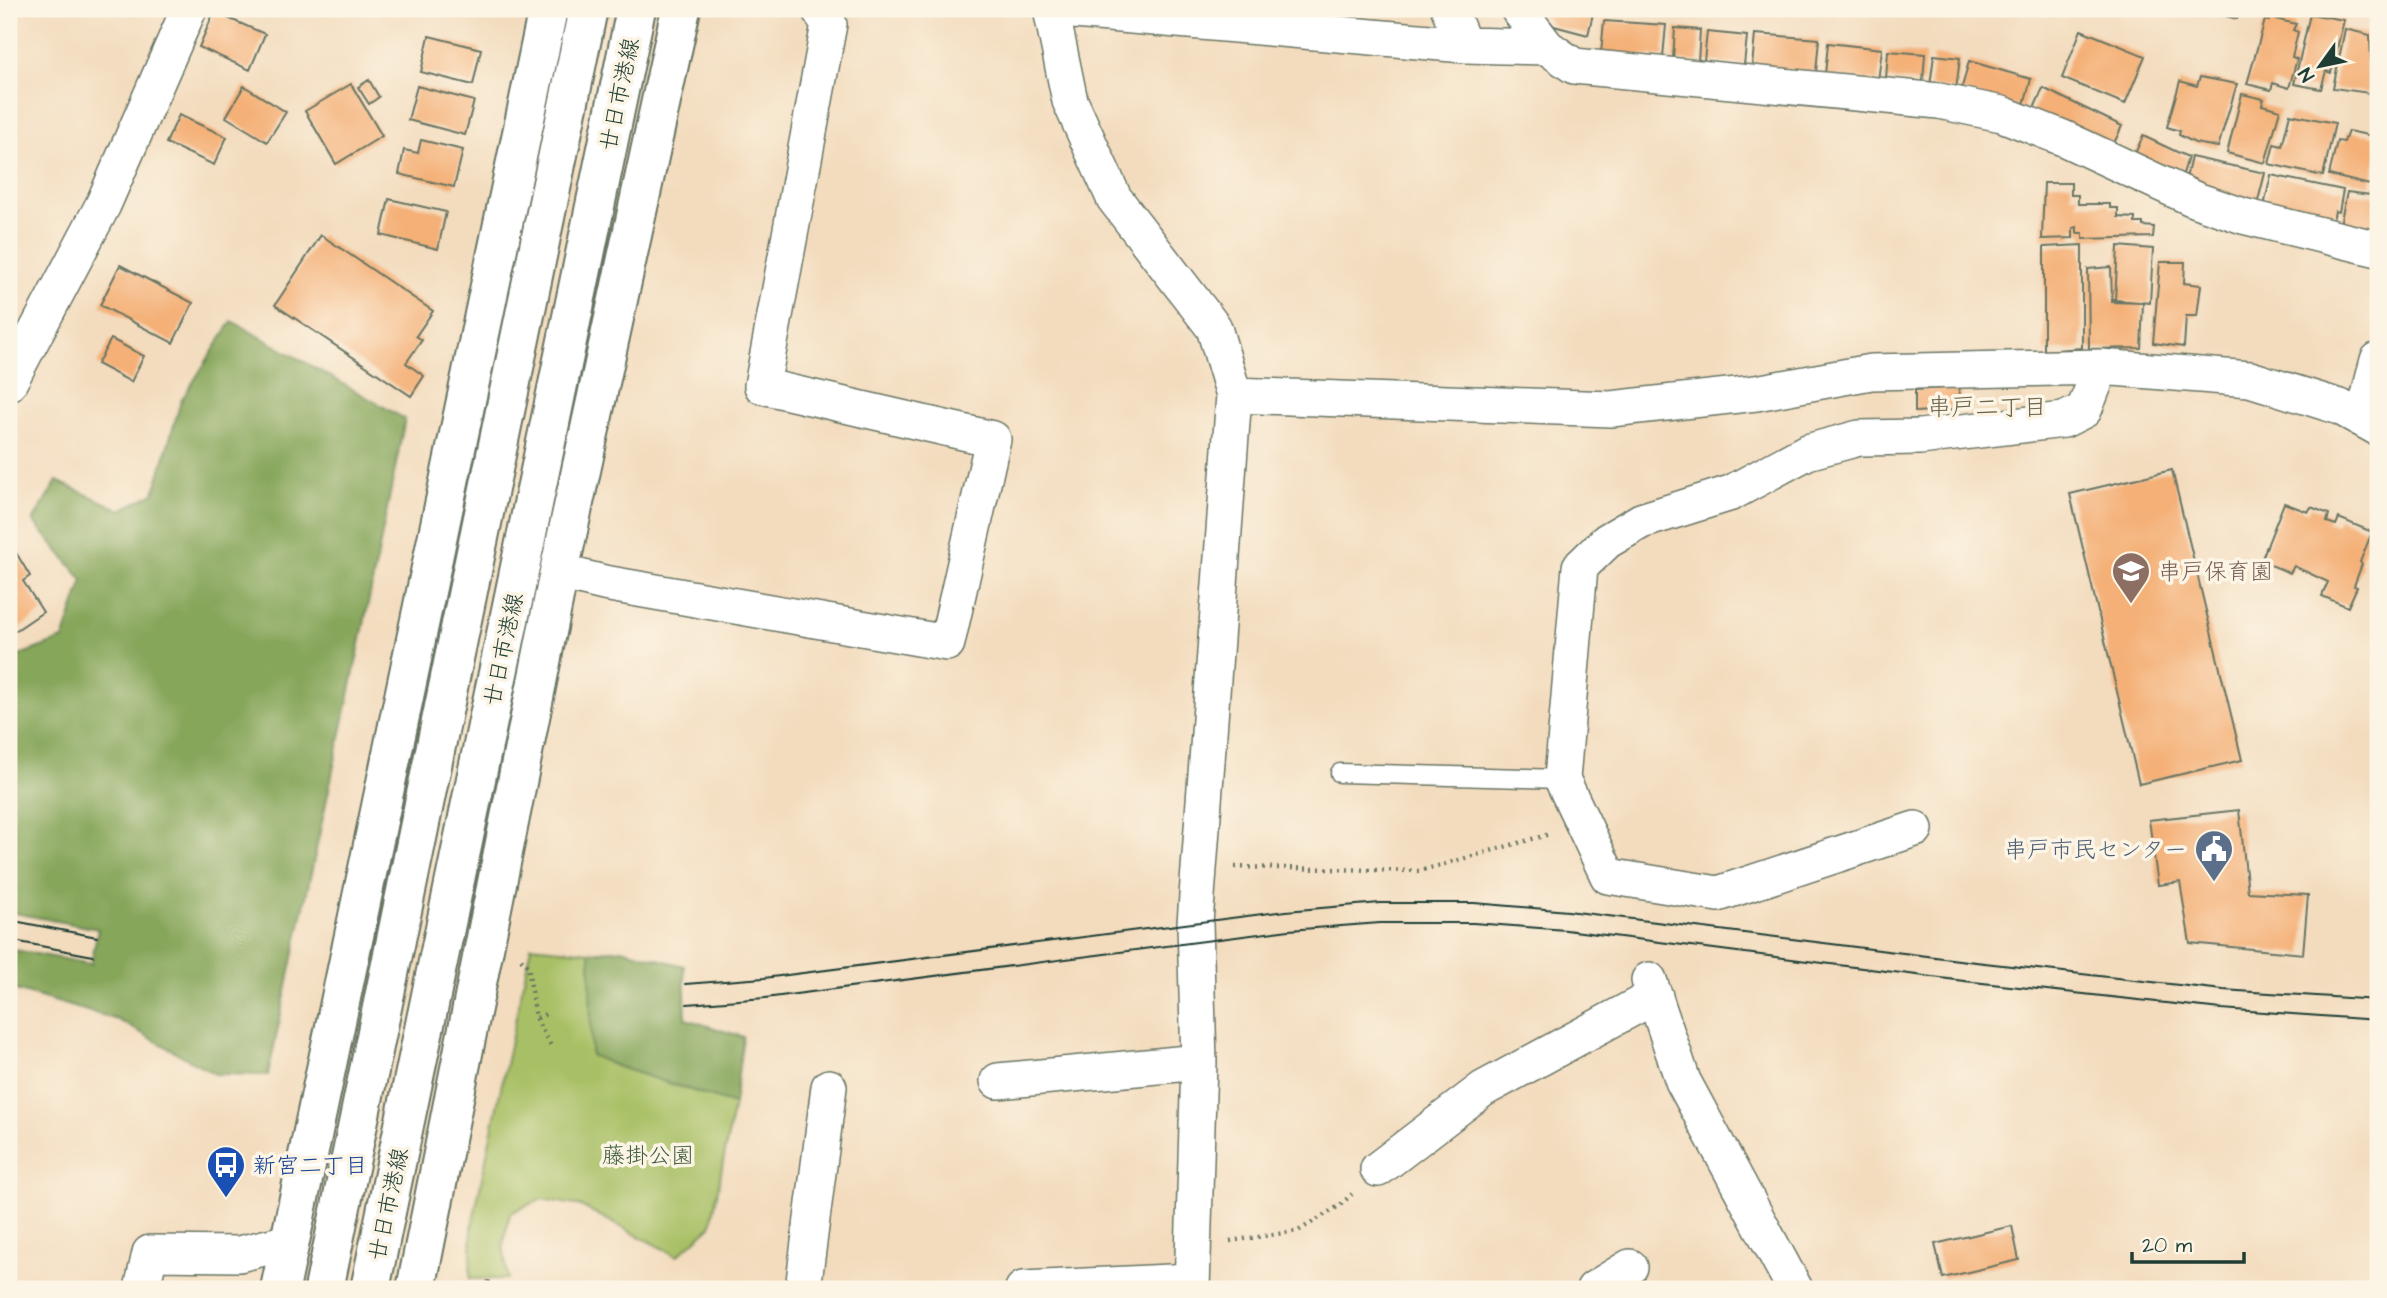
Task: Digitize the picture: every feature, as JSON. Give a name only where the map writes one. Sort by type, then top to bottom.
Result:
[{"type":"main road","points":[[280,1289],[548,9]]},
{"type":"main road","name":"廿日市港線","points":[[324,1289],[587,9]]},
{"type":"main road","name":"廿日市港線","points":[[370,1289],[636,9]]},
{"type":"main road","points":[[416,1289],[559,572],[681,9]]},
{"type":"street","points":[[9,383],[103,205],[189,9]]},
{"type":"street","points":[[559,572],[604,583],[947,643],[993,439],[762,386],[829,24],[819,9]]},
{"type":"street","points":[[1023,1289],[1192,1272],[1199,1062],[1195,933],[1234,395],[1214,328],[1114,198],[1070,101],[1051,9],[1464,45],[1547,47]]},
{"type":"street","points":[[1449,9],[1464,45]]},
{"type":"street","points":[[1518,9],[1547,47],[1574,66],[1940,101],[2003,114],[2063,138],[2196,200],[2243,216],[2378,249]]},
{"type":"street","points":[[1234,395],[1611,409],[1756,393],[1871,372],[2101,367],[2250,379],[2340,407],[2371,424],[2378,360]]},
{"type":"street","points":[[1915,829],[1718,894],[1608,876],[1562,779],[1580,567],[1607,541],[1641,521],[1731,493],[1807,452],[1859,438],[1920,437],[2064,420],[2084,410],[2101,367]]},
{"type":"street","points":[[1378,1169],[1483,1089],[1652,988],[1683,1081],[1795,1289]]},
{"type":"street","points":[[998,1082],[1199,1062]]},
{"type":"street","points":[[803,1289],[829,1087]]},
{"type":"street","points":[[142,1289],[150,1253],[239,1254],[289,1242]]},
{"type":"street","points":[[1594,1289],[1630,1267]]},
{"type":"lane","points":[[1340,773],[1562,779]]},
{"type":"path","points":[[1199,866],[1420,871],[1583,825]]},
{"type":"path","points":[[491,923],[512,951],[528,966],[536,1019],[552,1048]]},
{"type":"path","points":[[536,1019],[548,1013]]},
{"type":"path","points":[[1192,1272],[1298,1231],[1339,1206],[1378,1169]]},
{"type":"path","points":[[487,1289],[489,1280]]},
{"type":"green space","points":[[232,321],[405,419],[268,1075],[215,1074],[118,1020],[9,988],[9,949],[91,964],[98,929],[9,912],[9,659],[63,639],[83,580],[33,521],[57,481],[121,510],[154,493],[181,401]]},
{"type":"green space","name":"藤掛公園","points":[[531,946],[590,952],[592,1055],[616,1066],[734,1104],[711,1226],[677,1256],[581,1206],[541,1199],[510,1213],[503,1245],[508,1279],[470,1279],[472,1225]]},
{"type":"green space","points":[[622,949],[684,966],[686,1019],[743,1037],[734,1104],[616,1066],[591,1055],[590,952]]},
{"type":"building","points":[[1538,9],[1594,9],[1588,35],[1554,26]]},
{"type":"building","points":[[2200,9],[2240,9],[2237,19]]},
{"type":"building","points":[[214,12],[265,34],[250,70],[199,47]]},
{"type":"building","points":[[2310,14],[2344,20],[2331,73],[2326,71],[2321,89],[2294,84]]},
{"type":"building","points":[[2271,18],[2296,24],[2293,30],[2298,32],[2292,57],[2297,59],[2289,88],[2273,83],[2271,90],[2247,84],[2265,20],[2269,21]]},
{"type":"building","points":[[1604,21],[1666,25],[1663,57],[1601,53]]},
{"type":"building","points":[[1675,28],[1700,30],[1698,62],[1673,60]]},
{"type":"building","points":[[2345,29],[2370,35],[2372,88],[2369,93],[2333,88]]},
{"type":"building","points":[[2081,30],[2145,56],[2125,104],[2062,78]]},
{"type":"building","points":[[1707,32],[1747,36],[1744,65],[1704,61]]},
{"type":"building","points":[[1755,34],[1819,39],[1816,72],[1752,67]]},
{"type":"building","points":[[429,36],[481,49],[473,85],[421,72]]},
{"type":"building","points":[[1828,43],[1882,49],[1878,81],[1825,75]]},
{"type":"building","points":[[1888,51],[1925,54],[1923,82],[1886,79]]},
{"type":"building","points":[[1934,55],[1960,58],[1956,90],[1930,86]]},
{"type":"building","points":[[1969,61],[2031,79],[2023,108],[1961,91]]},
{"type":"building","points":[[2200,77],[2237,84],[2218,147],[2195,143],[2179,135],[2180,131],[2167,127],[2180,81],[2197,86]]},
{"type":"building","points":[[369,80],[379,97],[369,104],[358,87]]},
{"type":"building","points":[[351,84],[382,136],[336,164],[305,111]]},
{"type":"building","points":[[244,86],[286,112],[267,142],[226,117]]},
{"type":"building","points":[[417,86],[474,101],[465,135],[408,120]]},
{"type":"building","points":[[2043,88],[2122,126],[2110,152],[2031,115]]},
{"type":"building","points":[[2242,94],[2264,99],[2262,105],[2280,110],[2265,163],[2227,153]]},
{"type":"building","points":[[2290,114],[2335,123],[2323,176],[2269,164],[2274,144],[2282,146]]},
{"type":"building","points":[[179,115],[227,137],[214,165],[166,143]]},
{"type":"building","points":[[2348,131],[2378,137],[2378,154],[2370,185],[2329,175],[2337,141],[2344,142]]},
{"type":"building","points":[[2143,136],[2188,157],[2180,184],[2132,160]]},
{"type":"building","points":[[421,140],[463,150],[454,187],[399,174],[404,150],[418,153]]},
{"type":"building","points":[[2191,157],[2265,173],[2256,209],[2184,187]]},
{"type":"building","points":[[2271,175],[2343,190],[2339,212],[2335,211],[2332,226],[2263,211]]},
{"type":"building","points":[[2044,183],[2071,183],[2071,195],[2078,195],[2078,204],[2110,204],[2110,208],[2118,208],[2118,217],[2135,218],[2135,223],[2154,227],[2153,237],[2083,239],[2083,233],[2077,233],[2077,227],[2073,228],[2073,238],[2042,239]]},
{"type":"building","points":[[2347,192],[2378,196],[2378,236],[2339,229]]},
{"type":"building","points":[[389,199],[446,212],[438,249],[381,235]]},
{"type":"building","points":[[321,235],[433,311],[416,336],[422,340],[406,363],[424,376],[411,396],[275,305]]},
{"type":"building","points":[[2082,245],[2082,348],[2044,351],[2044,247]]},
{"type":"building","points":[[2118,246],[2153,249],[2150,303],[2115,300]]},
{"type":"building","points":[[2160,262],[2185,262],[2184,283],[2201,285],[2197,316],[2186,316],[2184,347],[2153,343]]},
{"type":"building","points":[[120,265],[193,303],[173,343],[100,305]]},
{"type":"building","points":[[2111,267],[2112,302],[2143,303],[2141,348],[2089,349],[2088,269]]},
{"type":"building","points":[[111,339],[144,356],[131,382],[97,364]]},
{"type":"building","points":[[1958,387],[1963,404],[1960,404],[1960,409],[1915,412],[1915,390]]},
{"type":"building","points":[[2172,470],[2242,760],[2139,784],[2070,494]]},
{"type":"building","points":[[2284,503],[2308,512],[2311,507],[2329,514],[2327,522],[2336,525],[2339,518],[2372,532],[2360,562],[2362,564],[2354,586],[2357,587],[2348,607],[2322,596],[2328,582],[2294,566],[2290,573],[2261,561]]},
{"type":"building","points":[[9,541],[30,576],[23,581],[43,612],[15,631],[9,622]]},
{"type":"building","name":"串戸市民センター","points":[[2239,810],[2248,892],[2308,895],[2303,954],[2190,943],[2180,882],[2158,885],[2149,820]]},
{"type":"building","points":[[2012,1226],[2019,1260],[1943,1278],[1935,1244]]},
{"type":"tram line","points":[[685,984],[764,978],[1286,911],[1380,903],[1474,903],[1568,911],[2223,990],[2378,1000]]},
{"type":"tram line","points":[[9,920],[97,937]]},
{"type":"tram line","points":[[687,1004],[765,998],[1289,930],[1380,923],[1473,923],[1566,930],[1964,981],[2221,1009],[2378,1020]]},
{"type":"tram line","points":[[9,940],[93,956]]},
{"type":"place","name":"串戸保育園","points":[[2131,605]]},
{"type":"place","name":"串戸市民センター","points":[[2214,883]]},
{"type":"place","name":"新宮二丁目","points":[[226,1199]]},
{"type":"district","name":"串戸二丁目","points":[[1987,407]]}]
